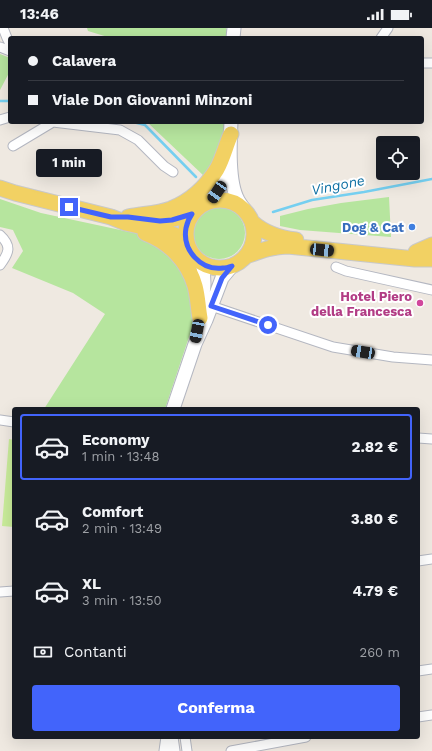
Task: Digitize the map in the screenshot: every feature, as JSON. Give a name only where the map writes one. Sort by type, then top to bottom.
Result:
[{"type":"main road","points":[[127,220],[170,209],[183,203],[196,194],[210,178],[217,167],[231,128]]},
{"type":"main road","points":[[0,188],[14,193],[127,220],[177,236],[186,244]]},
{"type":"main road","points":[[250,218],[254,231],[254,240],[246,256],[240,262],[232,266],[212,268],[203,264],[193,256],[186,244],[186,228],[192,214],[204,203],[212,200],[222,200],[232,202],[240,206],[260,228],[286,239],[415,255],[432,260]]},
{"type":"main road","points":[[127,220],[172,220],[192,214]]},
{"type":"main road","points":[[127,220],[138,231],[148,234],[163,242],[180,257],[188,270],[194,285],[198,299],[200,318]]},
{"type":"main road","points":[[415,255],[432,245]]},
{"type":"main road","points":[[246,256],[278,246],[415,255],[432,252]]},
{"type":"main road","points":[[415,255],[422,264],[432,267]]},
{"type":"street","points":[[3,28],[8,40]]},
{"type":"street","points":[[13,146],[50,124]]},
{"type":"street","points":[[70,124],[120,130],[138,140],[164,166],[173,172]]},
{"type":"street","points":[[212,200],[222,181],[231,128]]},
{"type":"street","points":[[231,128],[232,182],[238,199],[250,218]]},
{"type":"street","points":[[0,235],[7,244],[8,250],[7,256],[0,265]]},
{"type":"street","points":[[195,344],[202,307],[204,284],[203,264]]},
{"type":"street","points":[[174,407],[195,344],[222,278],[232,266]]},
{"type":"street","points":[[336,266],[346,271],[432,290]]},
{"type":"street","points":[[211,306],[332,347],[393,357],[432,360]]},
{"type":"street","points":[[0,420],[12,422]]},
{"type":"street","points":[[420,438],[432,439]]},
{"type":"street","points":[[420,560],[432,560]]},
{"type":"street","points":[[0,592],[12,591]]},
{"type":"street","points":[[420,671],[432,669]]},
{"type":"street","points":[[420,717],[432,715]]},
{"type":"street","points":[[166,751],[168,739]]},
{"type":"street","points":[[173,739],[175,751]]},
{"type":"street","points":[[185,739],[187,751]]},
{"type":"street","points":[[231,751],[266,740],[279,739]]},
{"type":"green space","points":[[87,28],[226,28],[229,36],[104,36],[88,31]]},
{"type":"green space","points":[[0,54],[8,57],[8,75],[0,90]]},
{"type":"green space","points":[[149,124],[226,124],[226,134],[204,176]]},
{"type":"green space","points":[[389,197],[391,237],[300,230],[280,226],[280,216],[341,203]]},
{"type":"green space","points":[[0,199],[41,213],[139,234],[180,263],[195,307],[194,322],[166,407],[45,407],[105,314],[73,293],[12,268],[23,251],[13,230],[0,227]]},
{"type":"green space","points":[[214,207],[224,207],[238,214],[245,228],[245,238],[238,252],[224,259],[214,259],[204,255],[197,248],[193,238],[193,228],[197,218],[204,211]]},
{"type":"green space","points":[[9,439],[12,440],[12,527],[2,526]]},
{"type":"waterway","name":"Vingone","points":[[0,101],[8,101]]},
{"type":"waterway","name":"Vingone","points":[[141,124],[145,125],[196,177]]},
{"type":"waterway","name":"Vingone","points":[[273,212],[312,200],[432,179]]},
{"type":"place","name":"Dog & Cat","points":[[412,227]]},
{"type":"place","name":"Hotel Piero della Francesca","points":[[420,303]]},
{"type":"route","points":[[69,207],[111,217],[128,217],[160,221],[172,220],[192,214],[188,221],[185,236],[186,244],[190,252],[196,259],[212,268],[232,266],[222,278],[211,306],[268,325]]}]
